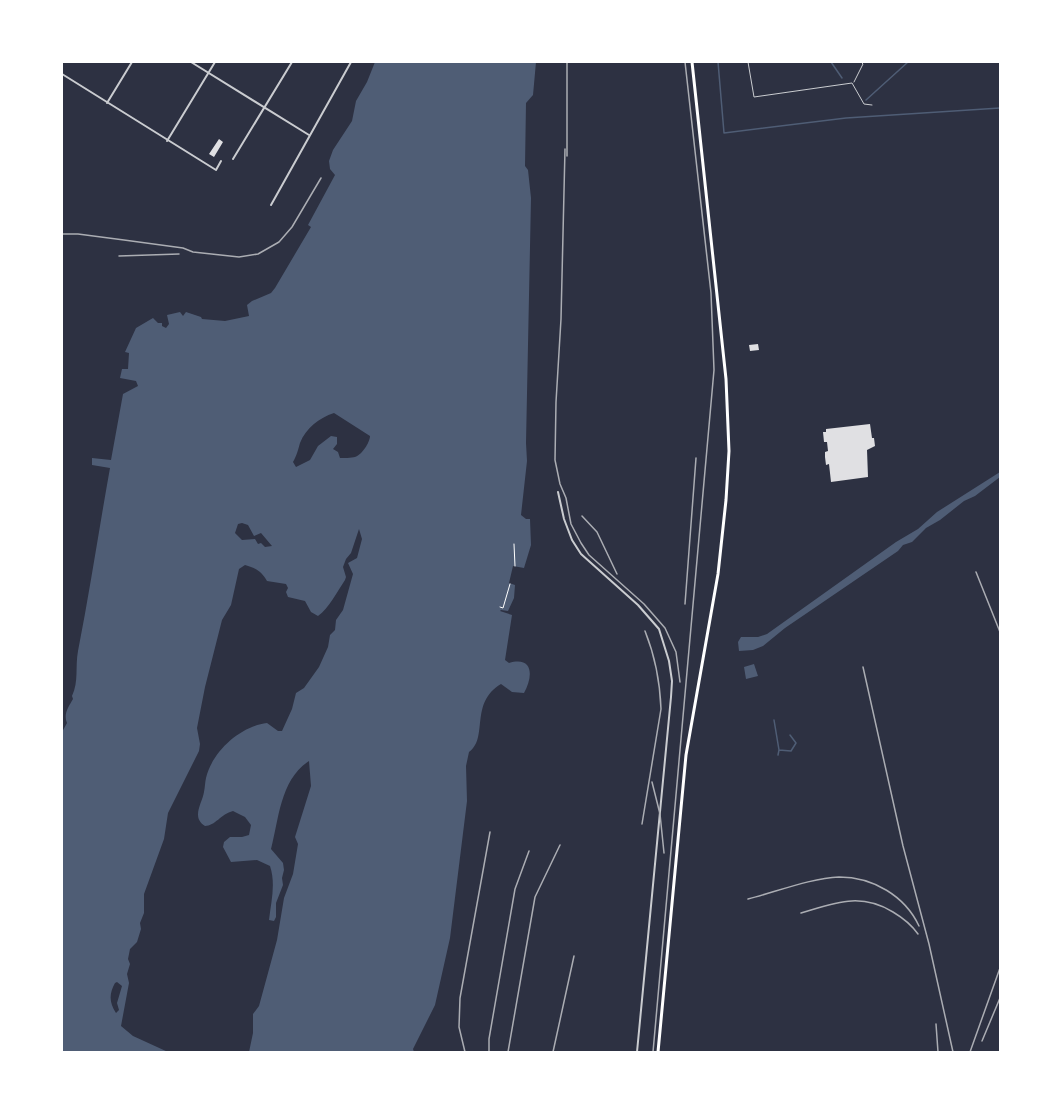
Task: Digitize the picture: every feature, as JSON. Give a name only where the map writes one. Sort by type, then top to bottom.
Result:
[{"type":"main road","points":[[658,1053],[686,755],[718,574],[729,451],[726,379],[692,62]]},
{"type":"street","points":[[107,103],[132,62]]},
{"type":"street","points":[[192,62],[309,135]]},
{"type":"street","points":[[167,141],[215,62]]},
{"type":"street","points":[[233,159],[292,62]]},
{"type":"street","points":[[271,205],[351,62]]},
{"type":"street","points":[[62,75],[216,170],[221,161]]},
{"type":"street","points":[[558,492],[572,540],[581,554],[638,605],[659,629],[671,673],[671,697],[638,1053]]},
{"type":"lane","points":[[748,62],[754,97],[791,90],[853,84]]},
{"type":"lane","points":[[853,84],[863,64],[861,62]]},
{"type":"lane","points":[[853,84],[864,104],[872,105]]},
{"type":"path","points":[[514,544],[515,566]]},
{"type":"path","points":[[500,607],[503,608],[510,584]]},
{"type":"path","points":[[505,586],[509,587]]},
{"type":"path","points":[[503,595],[507,596]]},
{"type":"path","points":[[502,599],[506,600]]},
{"type":"water","points":[[375,62],[536,62],[533,95],[526,103],[525,166],[528,170],[531,198],[527,461],[521,515],[530,519],[531,545],[524,568],[513,566],[509,583],[515,585],[514,598],[508,611],[500,611],[512,615],[505,660],[509,663],[523,662],[527,665],[530,675],[524,693],[512,692],[501,684],[491,692],[482,710],[478,738],[475,746],[469,752],[466,766],[467,801],[450,938],[435,1005],[413,1049],[414,1052],[249,1052],[253,1033],[253,1014],[259,1006],[277,940],[284,898],[293,874],[298,844],[295,837],[311,786],[309,761],[299,769],[286,789],[271,849],[283,863],[284,870],[283,885],[276,903],[274,921],[269,920],[273,886],[270,866],[257,860],[231,862],[223,847],[224,842],[230,837],[249,835],[251,825],[245,817],[233,811],[205,826],[198,814],[209,768],[221,750],[237,735],[257,725],[267,723],[278,731],[282,731],[296,693],[304,688],[319,667],[328,647],[330,635],[335,630],[336,620],[343,610],[353,574],[348,563],[357,558],[362,539],[359,529],[351,553],[343,567],[345,580],[318,616],[311,612],[305,601],[288,597],[286,584],[267,581],[261,573],[249,566],[245,565],[239,569],[231,605],[222,620],[205,687],[197,728],[199,751],[168,813],[164,839],[144,894],[141,929],[137,942],[130,949],[128,959],[129,983],[121,1026],[133,1036],[168,1052],[62,1052],[62,732],[67,723],[67,710],[73,699],[78,651],[110,468],[92,465],[92,458],[111,460],[123,394],[138,386],[136,381],[120,378],[122,369],[128,369],[129,353],[125,352],[136,328],[153,318],[166,328],[169,324],[167,315],[180,312],[183,316],[186,312],[202,319],[225,321],[249,316],[247,305],[271,293],[311,227],[308,225],[335,175],[330,169],[329,161],[333,150],[352,121],[356,101]],"holes":[[[334,413],[370,436],[365,448],[355,457],[340,458],[338,452],[333,449],[337,444],[337,437],[331,436],[318,446],[310,460],[296,467],[293,462],[309,428]],[[238,524],[248,525],[254,536],[261,533],[272,546],[265,547],[261,543],[258,544],[255,539],[242,540],[235,533]],[[115,983],[122,986],[117,1003],[119,1010],[116,1013],[111,998]]]},
{"type":"water","points":[[1000,472],[1000,477],[975,496],[964,501],[926,528],[912,542],[903,545],[898,551],[785,628],[763,646],[753,650],[739,651],[738,642],[741,637],[758,637],[767,634],[896,542],[918,529],[937,512]]},
{"type":"water","points":[[754,664],[758,676],[746,679],[744,667]]},
{"type":"building","points":[[219,139],[223,142],[214,157],[209,154]]},
{"type":"building","points":[[758,344],[759,350],[750,351],[749,345]]},
{"type":"building","points":[[870,424],[875,446],[867,450],[868,477],[831,482],[829,464],[826,465],[825,457],[825,452],[828,451],[827,442],[824,442],[823,432],[826,432],[826,429]]},
{"type":"waterway","points":[[718,62],[724,133],[846,118],[1000,108]]},
{"type":"waterway","points":[[831,62],[842,78]]},
{"type":"waterway","points":[[866,100],[908,62]]},
{"type":"waterway","points":[[774,720],[778,755]]},
{"type":"waterway","points":[[779,750],[791,751],[796,743],[790,735]]},
{"type":"railway","points":[[567,62],[567,156]]},
{"type":"railway","points":[[653,1052],[714,370],[711,293],[685,62]]},
{"type":"railway","points":[[565,149],[555,460],[560,484],[566,498],[571,524],[589,555],[644,604],[665,628],[676,652],[680,682]]},
{"type":"railway","points":[[62,234],[78,234],[239,257],[258,254],[279,242],[292,227],[321,178]]},
{"type":"railway","points":[[119,256],[179,254]]},
{"type":"railway","points":[[685,604],[696,458]]},
{"type":"railway","points":[[582,516],[597,532],[617,574]]},
{"type":"railway","points":[[976,572],[1000,632]]},
{"type":"railway","points":[[642,824],[661,709],[656,669],[645,631]]},
{"type":"railway","points":[[863,667],[953,1052]]},
{"type":"railway","points":[[652,782],[660,814],[664,853]]},
{"type":"railway","points":[[465,1052],[459,1027],[460,998],[490,832]]},
{"type":"railway","points":[[508,1052],[535,897],[560,845]]},
{"type":"railway","points":[[489,1052],[489,1039],[515,889],[529,851]]},
{"type":"railway","points":[[748,899],[817,880],[852,878],[864,880],[887,890],[905,906],[919,926]]},
{"type":"railway","points":[[801,913],[847,901],[869,902],[897,914],[918,934]]},
{"type":"railway","points":[[553,1052],[574,956]]},
{"type":"railway","points":[[970,1052],[1000,968]]},
{"type":"railway","points":[[982,1041],[1000,998]]},
{"type":"railway","points":[[936,1024],[938,1052]]}]
